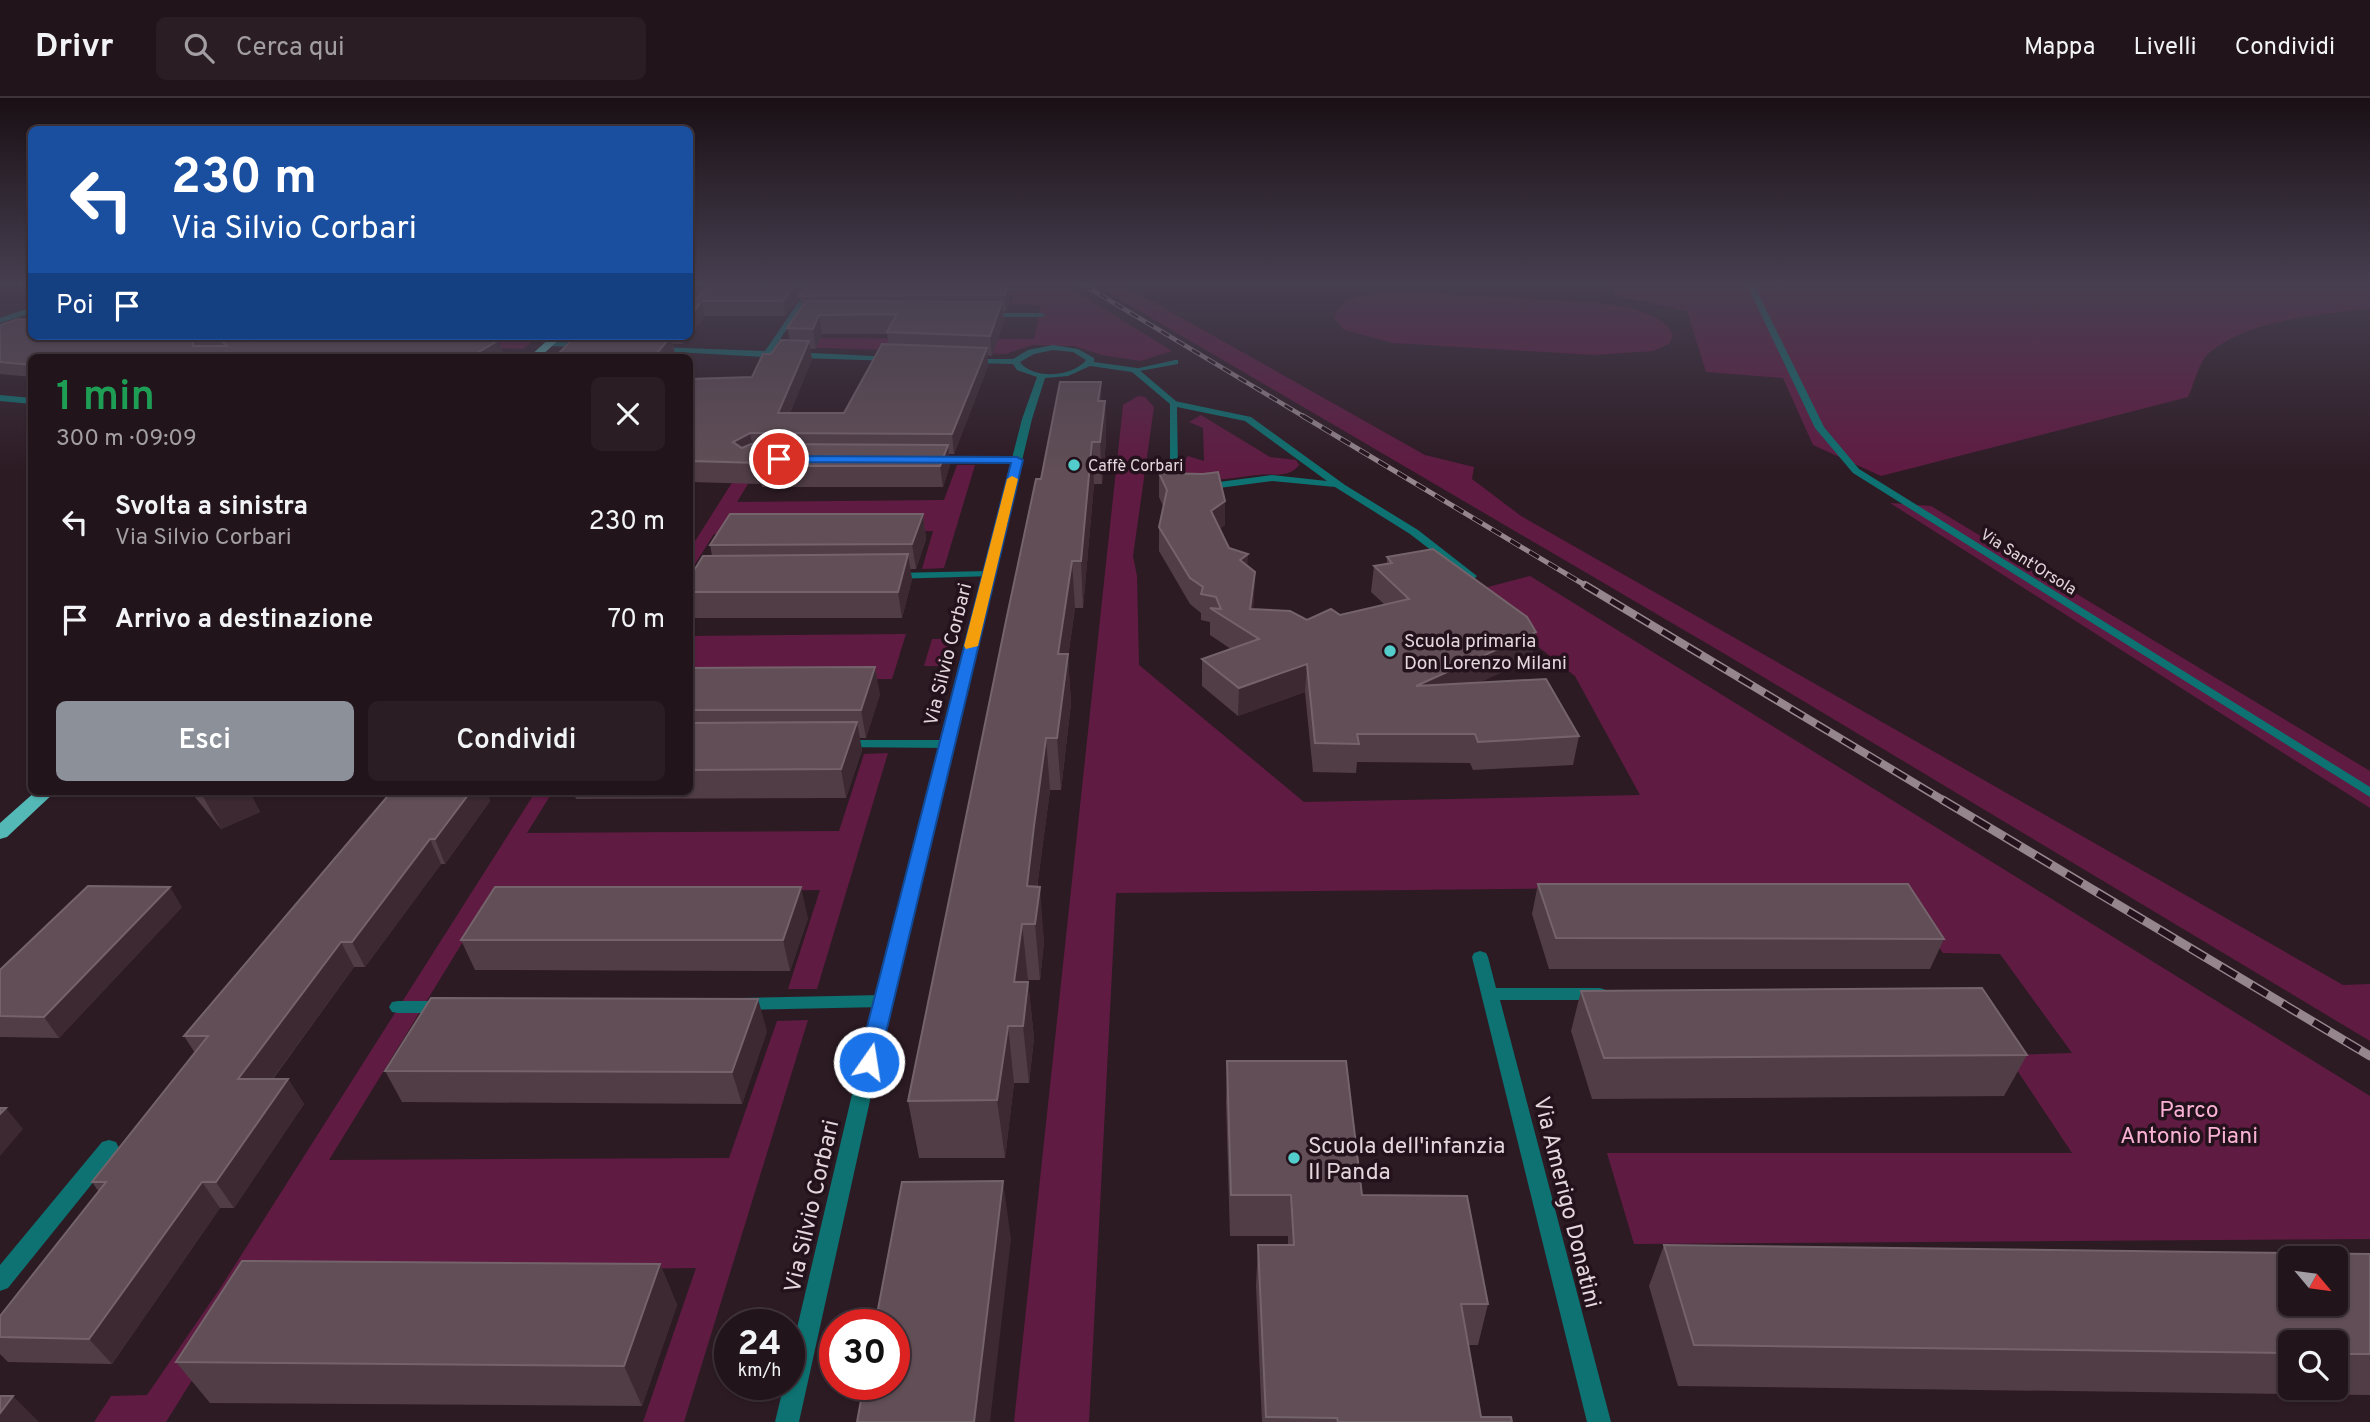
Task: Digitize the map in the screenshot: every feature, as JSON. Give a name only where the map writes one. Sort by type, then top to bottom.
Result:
[{"type":"main road","points":[[0,833],[43,795]]},
{"type":"street","points":[[766,355],[771,347]]},
{"type":"street","name":"Via Sant'Orsola","points":[[1780,347],[1820,428],[1856,471],[2370,793]]},
{"type":"street","points":[[648,349],[899,359]]},
{"type":"street","points":[[953,360],[1015,362],[1032,352],[1063,349],[1088,356],[1090,364]]},
{"type":"street","points":[[1015,362],[1019,369],[1042,375],[1066,374],[1090,364],[1134,370],[1175,362]]},
{"type":"street","points":[[1134,370],[1173,402],[1198,411],[1233,413],[1248,419],[1341,488],[1414,532],[1471,576]]},
{"type":"street","name":"Via Silvio Corbari","points":[[786,1422],[883,1001],[1017,460],[1042,375]]},
{"type":"street","points":[[0,398],[28,401]]},
{"type":"street","points":[[1173,402],[1174,475],[1219,485],[1272,478],[1306,480],[1341,488]]},
{"type":"street","points":[[1175,426],[1186,415],[1198,411]]},
{"type":"street","points":[[914,459],[1017,460]]},
{"type":"street","name":"Via Silvio Corbari","points":[[879,576],[989,574]]},
{"type":"street","name":"Via Silvio Corbari","points":[[829,744],[946,744]]},
{"type":"street","name":"Via Amerigo Donatini","points":[[1480,957],[1599,1422]]},
{"type":"street","points":[[1489,994],[1616,994]]},
{"type":"street","points":[[724,1005],[883,1001]]},
{"type":"street","points":[[398,1007],[463,1007]]},
{"type":"street","points":[[0,1281],[109,1148]]},
{"type":"green space","points":[[473,347],[526,347],[523,349]]},
{"type":"green space","points":[[796,347],[1027,347],[1005,354]]},
{"type":"green space","points":[[1076,347],[1165,347],[1172,351],[1141,361],[1102,355]]},
{"type":"green space","points":[[1200,347],[1233,347],[1425,455],[1474,467],[1472,479],[1521,516],[2343,985],[2370,984],[2370,1041],[1730,657]]},
{"type":"green space","points":[[1456,347],[1663,347],[1653,351],[1594,355]]},
{"type":"green space","points":[[1698,347],[2218,347],[2205,357],[2188,397],[1881,476],[1813,445],[1783,378],[1706,372]]},
{"type":"green space","name":"Parco Antonio Piani","points":[[1138,396],[1145,397],[1154,407],[1133,556],[1137,576],[1139,665],[1304,802],[1640,795],[1575,676],[1469,592],[1530,576],[2370,1096],[2370,1239],[1634,1244],[1607,1153],[2072,1153],[2007,1055],[2072,1053],[2000,954],[1943,953],[1895,885],[1116,893],[1089,1422],[1014,1422],[1123,405]]},
{"type":"green space","points":[[1201,415],[1270,457],[1296,460],[1299,465],[1285,474],[1220,479],[1202,478],[1183,471],[1181,464],[1188,456],[1204,461],[1203,428],[1189,422]]},
{"type":"green space","points":[[773,418],[783,426],[737,502],[944,500],[957,465],[975,465],[944,568],[922,569],[933,531],[714,534],[693,567],[693,544]]},
{"type":"green space","points":[[1890,503],[1931,506],[2370,771],[2370,808]]},
{"type":"green space","points":[[906,634],[892,679],[693,680],[693,636]]},
{"type":"green space","points":[[932,639],[951,639],[943,666],[924,666]]},
{"type":"green space","points":[[888,753],[817,989],[788,989],[820,890],[491,896],[329,1160],[729,1158],[777,1021],[808,1020],[719,1309],[714,1309],[714,1325],[684,1422],[643,1422],[696,1268],[259,1273],[166,1422],[94,1422],[111,1396],[147,1395],[221,1287],[533,795],[551,795],[527,833],[839,831],[864,754]]},
{"type":"building","points":[[0,347],[487,347],[475,354],[28,354],[28,365],[0,362]]},
{"type":"building","points":[[565,347],[662,347],[656,354],[558,354]]},
{"type":"building","points":[[776,347],[807,347],[778,413],[844,413],[880,347],[987,348],[952,434],[750,433],[733,442],[742,448],[751,444],[948,445],[940,466],[758,466],[760,463],[693,461],[693,379],[752,377],[763,354],[771,354]]},
{"type":"building","points":[[1060,382],[1101,382],[1098,401],[1105,401],[1100,442],[1092,442],[1081,561],[1072,561],[1058,654],[1068,654],[1057,738],[1046,738],[1034,826],[1027,886],[1040,887],[1035,924],[1022,924],[1014,982],[1028,982],[1023,1026],[1008,1026],[997,1100],[908,1101],[1007,616],[1036,479],[1041,479]]},
{"type":"building","points":[[1218,472],[1225,501],[1211,511],[1229,548],[1248,554],[1240,560],[1255,572],[1250,609],[1290,611],[1307,620],[1331,609],[1340,615],[1409,599],[1374,566],[1392,563],[1387,557],[1433,549],[1527,617],[1536,632],[1416,686],[1546,679],[1579,736],[1478,742],[1475,734],[1357,734],[1359,744],[1315,743],[1307,664],[1239,688],[1202,659],[1259,639],[1210,608],[1221,609],[1216,597],[1201,594],[1203,587],[1190,578],[1159,527],[1167,490],[1159,473]]},
{"type":"building","points":[[730,514],[923,514],[912,544],[710,545]]},
{"type":"building","points":[[908,554],[898,592],[693,592],[693,572],[703,556]]},
{"type":"building","points":[[875,667],[861,710],[693,710],[693,668]]},
{"type":"building","points":[[857,722],[841,769],[693,770],[693,723]]},
{"type":"building","points":[[389,795],[468,795],[435,839],[430,839],[352,942],[341,942],[238,1079],[288,1079],[216,1182],[202,1182],[89,1339],[0,1337],[0,1316],[106,1182],[92,1182],[208,1036],[184,1036]]},
{"type":"building","points":[[1538,884],[1908,884],[1944,939],[1556,938]]},
{"type":"building","points":[[88,886],[170,887],[44,1017],[0,1016],[0,970]]},
{"type":"building","points":[[495,887],[801,887],[783,940],[461,940]]},
{"type":"building","points":[[1982,988],[2027,1055],[1604,1058],[1581,991]]},
{"type":"building","points":[[431,998],[758,999],[732,1072],[385,1071]]},
{"type":"building","points":[[1227,1061],[1346,1061],[1362,1195],[1467,1196],[1488,1304],[1461,1304],[1481,1417],[1511,1417],[1512,1422],[1338,1422],[1337,1418],[1266,1417],[1258,1245],[1294,1245],[1291,1195],[1231,1195]]},
{"type":"building","points":[[1003,1181],[974,1422],[857,1422],[861,1400],[910,1400],[910,1309],[878,1309],[902,1182]]},
{"type":"building","points":[[1664,1245],[2278,1253],[2278,1316],[2348,1316],[2348,1254],[2370,1254],[2370,1354],[2348,1354],[2348,1330],[2278,1330],[2278,1353],[1694,1345]]},
{"type":"building","points":[[242,1261],[660,1264],[624,1366],[176,1362]]},
{"type":"building","points":[[0,1396],[13,1396],[0,1413]]},
{"type":"railway","points":[[1187,347],[1306,418]]},
{"type":"railway","points":[[1303,416],[1588,587]]},
{"type":"railway","points":[[1585,585],[1946,802]]},
{"type":"railway","points":[[1943,800],[2370,1056]]},
{"type":"slow traffic","points":[[971,646],[1012,479]]},
{"type":"place","name":"Caffè Corbari","points":[[1074,465]]},
{"type":"place","name":"Scuola primaria Don Lorenzo Milani","points":[[1390,651]]},
{"type":"place","name":"Scuola dell'infanzia Il Panda","points":[[1294,1158]]},
{"type":"route","points":[[779,459],[1017,460],[869,1062]]}]
